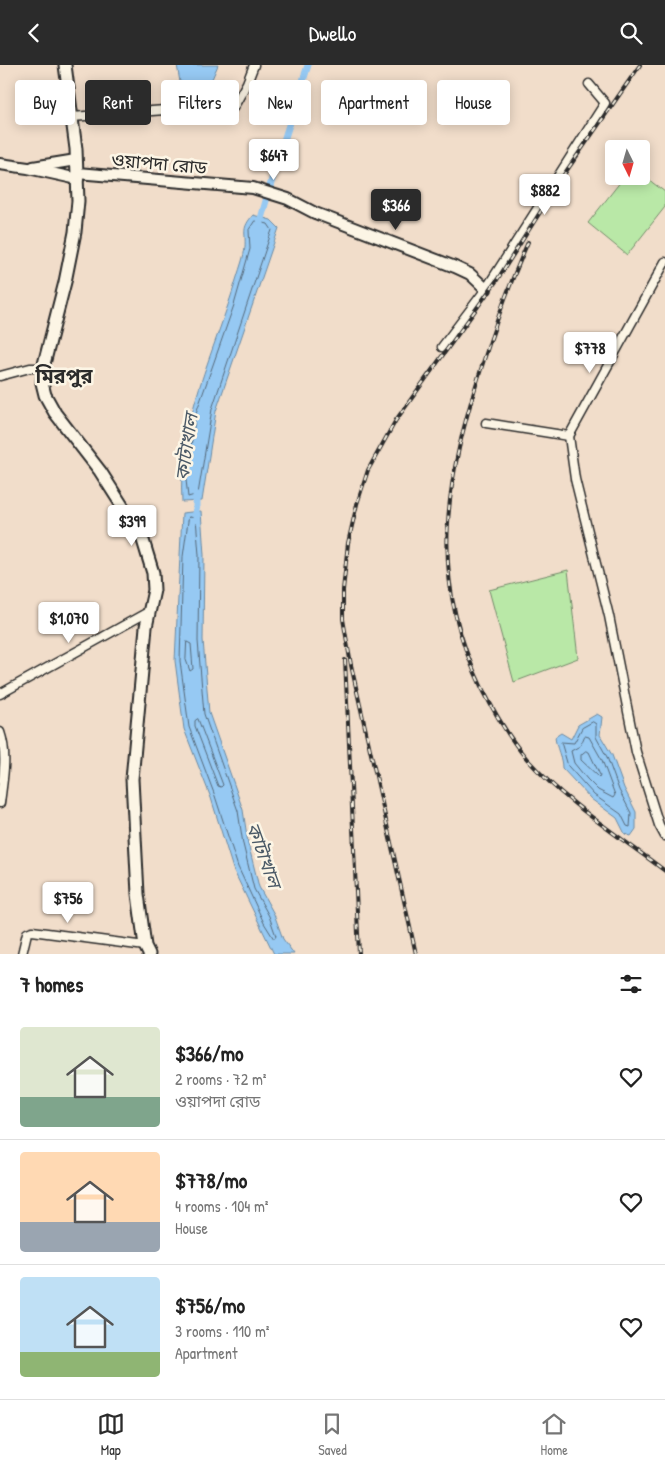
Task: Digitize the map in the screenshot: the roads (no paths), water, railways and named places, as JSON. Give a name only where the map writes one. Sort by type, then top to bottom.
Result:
[{"type":"main road","points":[[65,65],[67,80]]},
{"type":"main road","points":[[73,125],[78,176],[75,232],[65,282],[43,368],[42,383],[45,395],[55,413],[100,471],[142,537],[149,556],[154,590],[148,612],[132,779],[138,894],[147,950]]},
{"type":"street","points":[[75,117],[205,107],[233,108],[247,83],[254,65]]},
{"type":"street","points":[[442,347],[486,289],[604,103],[589,84]]},
{"type":"street","name":"ওয়াপদা রোড","points":[[28,168],[76,160]]},
{"type":"street","name":"ওয়াপদা রোড","points":[[0,164],[78,176],[253,188],[288,199],[315,213],[463,271],[486,289]]},
{"type":"street","points":[[665,262],[569,436],[575,479],[609,616],[636,752],[658,825],[665,837]]},
{"type":"street","points":[[0,376],[30,368],[43,368]]},
{"type":"street","points":[[486,423],[569,436]]},
{"type":"street","points":[[0,694],[148,612]]},
{"type":"street","points":[[0,732],[5,753],[0,803]]},
{"type":"street","points":[[22,954],[27,933],[32,931],[147,950]]},
{"type":"water","points":[[177,65],[218,65],[212,79],[180,80]]},
{"type":"water","points":[[253,215],[271,220],[279,228],[216,411],[202,501],[182,502],[185,444],[191,416],[242,262],[245,247],[245,227]]},
{"type":"water","points":[[201,511],[204,555],[203,640],[209,713],[243,810],[248,843],[259,887],[274,914],[283,939],[294,954],[274,954],[233,869],[211,798],[184,729],[175,661],[182,513]]},
{"type":"water","points":[[597,714],[602,717],[600,735],[612,755],[624,788],[636,812],[636,829],[631,836],[625,834],[617,818],[591,799],[562,768],[555,737],[561,733],[571,739],[578,725]]},
{"type":"waterway","name":"কাটাখাল","points":[[259,226],[308,65]]},
{"type":"waterway","name":"কাটাখাল","points":[[196,494],[196,520]]},
{"type":"railway","points":[[416,954],[351,665],[343,619],[343,590],[348,543],[357,504],[368,470],[396,420],[497,280],[565,173],[640,65]]},
{"type":"railway","points":[[528,242],[492,335],[469,407],[459,448],[452,487],[448,527],[448,566],[453,605],[464,645],[481,686],[502,724],[520,751],[542,775],[576,805],[665,871]]},
{"type":"railway","points":[[345,660],[359,954]]},
{"type":"district","name":"মিরপুর","points":[[64,376]]}]
